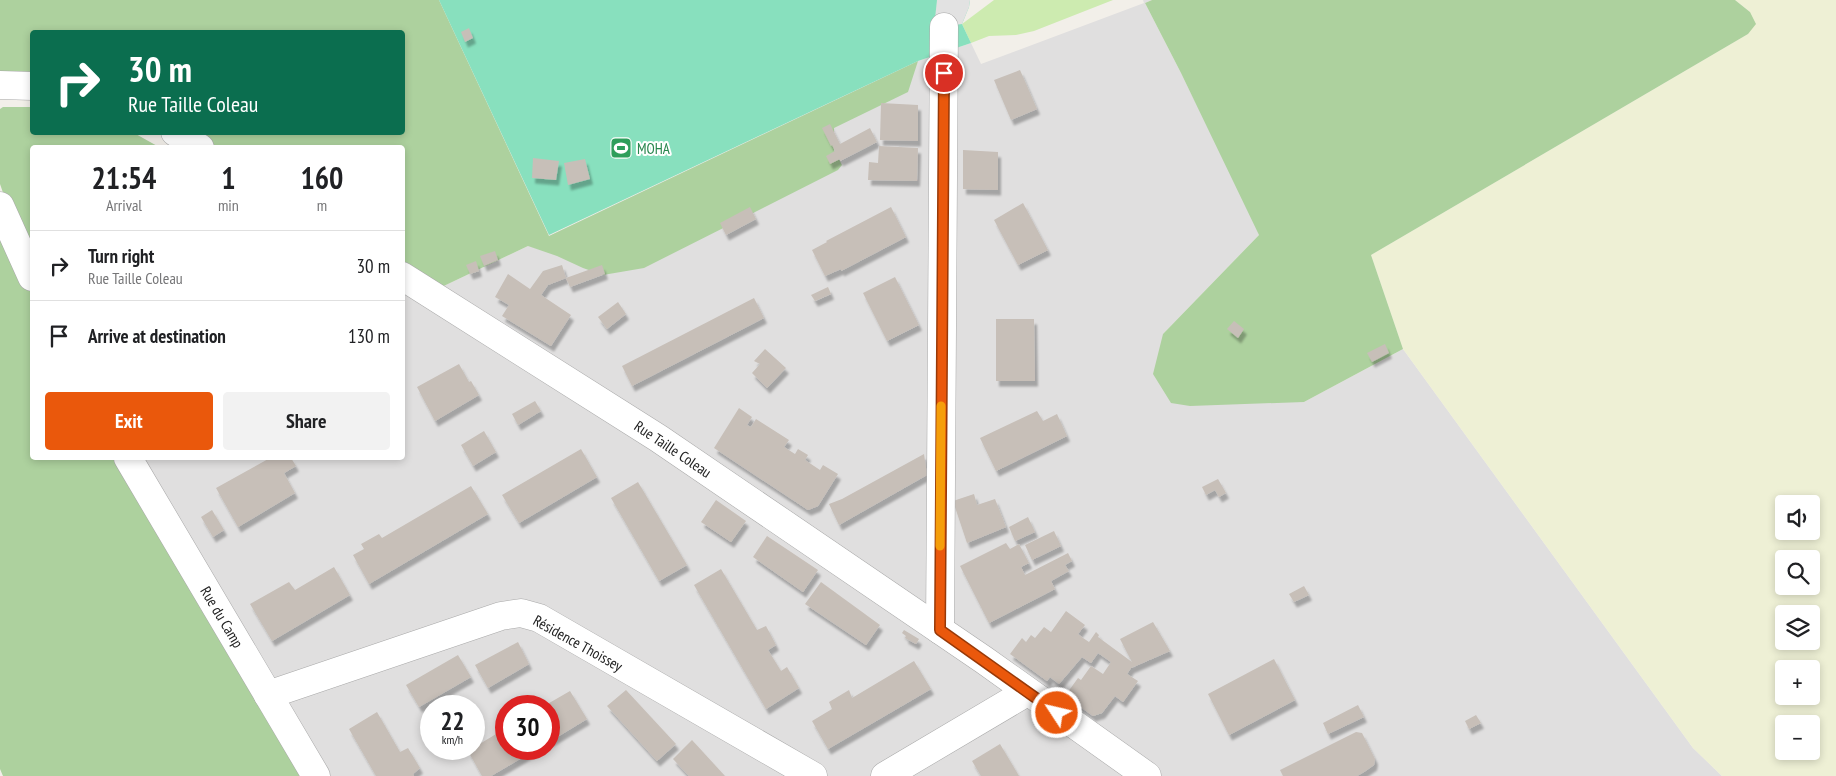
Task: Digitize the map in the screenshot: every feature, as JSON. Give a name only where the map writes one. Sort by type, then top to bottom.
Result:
[{"type":"street","points":[[940,630],[944,27]]},
{"type":"street","points":[[0,85],[30,86]]},
{"type":"street","points":[[180,135],[195,145]]},
{"type":"street","points":[[0,206],[30,273]]},
{"type":"street","name":"Rue Taille Coleau","points":[[405,278],[658,438],[940,630],[1147,776]]},
{"type":"street","name":"Rue du Camp","points":[[129,460],[316,776]]},
{"type":"street","name":"Résidence Thoissey","points":[[268,695],[501,616],[521,613],[539,618],[813,776]]},
{"type":"street","points":[[885,776],[1027,692]]},
{"type":"shaded area","points":[[937,0],[970,0],[962,24],[934,28]]},
{"type":"shaded area","points":[[1143,0],[1152,0],[1145,3],[1256,225],[1259,235],[1163,334],[1304,402],[1403,349],[1693,748],[1722,776],[316,776],[129,460],[405,460],[405,277],[429,293],[918,61],[971,43],[981,64],[1144,3]]},
{"type":"green space","points":[[0,0],[439,0],[549,236],[918,61],[908,92],[834,128],[834,150],[842,165],[838,170],[644,268],[603,275],[528,246],[429,293],[405,277],[405,145],[196,145],[179,135],[405,135],[405,30],[30,30],[30,86],[0,85]]},
{"type":"green space","name":"MOHA","points":[[439,0],[970,0],[962,24],[971,43],[918,61],[549,235]]},
{"type":"green space","points":[[994,0],[1113,0],[1034,31],[1016,35],[989,36],[971,43],[962,24]]},
{"type":"green space","points":[[1152,0],[1735,0],[1750,12],[1756,24],[1748,34],[1371,255],[1403,349],[1304,402],[1190,406],[1171,403],[1153,374],[1163,334],[1259,235],[1145,3]]},
{"type":"green space","points":[[1735,0],[1836,0],[1836,776],[1722,776],[1693,748],[1403,349],[1371,255],[1748,34],[1750,12]]},
{"type":"green space","points":[[3,107],[30,107],[30,135],[138,135],[155,145],[30,145],[30,248],[8,207],[0,184],[0,109]]},
{"type":"green space","points":[[0,206],[30,273],[30,460],[129,460],[316,776],[3,776],[0,769]]},
{"type":"building","points":[[469,28],[473,38],[465,42],[461,32]]},
{"type":"building","points":[[1020,70],[1037,109],[1011,120],[994,80]]},
{"type":"building","points":[[881,103],[918,105],[918,141],[880,140]]},
{"type":"building","points":[[830,124],[840,144],[870,128],[877,142],[840,161],[840,159],[830,164],[826,156],[835,151],[822,128]]},
{"type":"building","points":[[879,146],[918,148],[917,181],[868,180],[869,162],[878,163]]},
{"type":"building","points":[[963,150],[998,152],[998,190],[963,189]]},
{"type":"building","points":[[533,158],[559,161],[556,180],[532,178]]},
{"type":"building","points":[[585,159],[590,179],[568,185],[564,163]]},
{"type":"building","points":[[1023,203],[1048,250],[1018,265],[994,220]]},
{"type":"building","points":[[750,207],[756,219],[726,235],[720,223]]},
{"type":"building","points":[[891,207],[906,237],[841,271],[841,269],[825,276],[812,250]]},
{"type":"building","points":[[495,251],[498,260],[484,266],[480,256]]},
{"type":"building","points":[[476,261],[479,271],[470,274],[466,265]]},
{"type":"building","points":[[562,265],[566,278],[548,285],[541,295],[571,315],[551,346],[502,316],[509,305],[495,297],[508,274],[530,289],[543,271]]},
{"type":"building","points":[[602,265],[605,274],[570,287],[566,278]]},
{"type":"building","points":[[895,277],[919,325],[887,341],[863,293]]},
{"type":"building","points":[[828,287],[831,294],[815,301],[811,295]]},
{"type":"building","points":[[754,298],[764,318],[632,386],[622,366]]},
{"type":"building","points":[[618,302],[626,314],[607,329],[598,317]]},
{"type":"building","points":[[996,319],[1034,319],[1035,381],[996,381]]},
{"type":"building","points":[[1234,321],[1244,329],[1238,338],[1227,329]]},
{"type":"building","points":[[1385,344],[1389,353],[1372,362],[1367,353]]},
{"type":"building","points":[[765,349],[786,368],[767,388],[752,373],[760,364],[754,361]]},
{"type":"building","points":[[459,364],[479,395],[435,421],[417,387]]},
{"type":"building","points":[[535,401],[541,411],[518,425],[512,414]]},
{"type":"building","points":[[739,408],[752,417],[747,425],[751,427],[756,419],[789,440],[784,447],[795,454],[798,449],[808,455],[805,460],[820,470],[823,465],[838,474],[818,506],[808,510],[714,448]]},
{"type":"building","points":[[1037,411],[1043,421],[1057,414],[1067,436],[996,471],[980,438]]},
{"type":"building","points":[[484,431],[496,452],[473,466],[461,445]]},
{"type":"building","points":[[581,449],[597,477],[519,523],[502,495]]},
{"type":"building","points":[[924,454],[927,475],[839,525],[829,504],[842,499]]},
{"type":"building","points":[[266,460],[292,460],[296,466],[284,473],[295,493],[238,527],[216,488]]},
{"type":"building","points":[[1218,479],[1226,493],[1219,497],[1215,490],[1206,495],[1202,487]]},
{"type":"building","points":[[638,482],[687,565],[659,581],[611,498]]},
{"type":"building","points":[[471,486],[488,514],[369,584],[353,555],[364,549],[361,544],[379,534],[382,538]]},
{"type":"building","points":[[974,494],[977,505],[995,499],[1006,527],[967,543],[953,501]]},
{"type":"building","points":[[716,500],[746,521],[731,542],[701,522]]},
{"type":"building","points":[[212,510],[224,530],[213,537],[201,517]]},
{"type":"building","points":[[1028,517],[1035,532],[1015,541],[1009,527]]},
{"type":"building","points":[[1054,531],[1061,546],[1032,560],[1025,545]]},
{"type":"building","points":[[767,536],[818,570],[803,592],[753,557]]},
{"type":"building","points":[[1006,543],[1010,549],[1019,544],[1029,563],[1021,567],[1025,575],[1068,553],[1072,561],[1065,565],[1069,571],[1051,581],[1055,589],[989,623],[960,566]]},
{"type":"building","points":[[334,567],[350,595],[272,641],[250,604],[289,582],[295,590]]},
{"type":"building","points":[[721,569],[757,630],[766,626],[776,645],[768,650],[781,671],[787,667],[799,688],[766,709],[694,585]]},
{"type":"building","points":[[821,582],[880,625],[866,645],[805,604]]},
{"type":"building","points":[[1304,586],[1309,595],[1294,602],[1289,594]]},
{"type":"building","points":[[1066,611],[1085,625],[1078,634],[1083,638],[1089,642],[1096,632],[1099,635],[1098,637],[1132,662],[1120,639],[1153,622],[1170,651],[1131,668],[1127,674],[1138,681],[1123,702],[1115,696],[1102,713],[1093,716],[1065,696],[1078,678],[1081,680],[1091,666],[1103,674],[1111,662],[1098,653],[1091,663],[1082,657],[1059,684],[1050,677],[1047,681],[1010,654],[1022,638],[1026,642],[1031,635],[1035,638],[1044,627],[1051,632]]},
{"type":"building","points":[[904,630],[919,639],[916,644],[905,638],[906,636],[902,633]]},
{"type":"building","points":[[518,642],[529,664],[488,688],[475,665]]},
{"type":"building","points":[[458,655],[471,677],[440,695],[420,695],[419,707],[406,685]]},
{"type":"building","points":[[1274,659],[1295,700],[1229,735],[1208,694]]},
{"type":"building","points":[[914,661],[931,689],[828,749],[812,721],[832,709],[829,702],[849,690],[852,698]]},
{"type":"building","points":[[626,690],[676,744],[657,761],[607,706]]},
{"type":"building","points":[[570,691],[587,719],[560,735],[560,697]]},
{"type":"building","points":[[1358,705],[1364,717],[1328,734],[1323,723]]},
{"type":"building","points":[[377,712],[400,752],[408,748],[420,768],[413,774],[414,776],[376,776],[349,729]]},
{"type":"building","points":[[1476,715],[1481,723],[1469,729],[1465,721]]},
{"type":"building","points":[[1356,732],[1362,733],[1375,759],[1374,765],[1364,772],[1357,776],[1283,776],[1280,770]]},
{"type":"building","points":[[495,735],[495,760],[518,760],[491,776],[482,776],[473,760],[485,760],[485,741]]},
{"type":"building","points":[[692,740],[725,776],[689,776],[673,759]]},
{"type":"building","points":[[1000,744],[1019,776],[981,776],[972,761]]},
{"type":"slow traffic","points":[[940,546],[941,406]]},
{"type":"place","name":"MOHA","points":[[621,148]]},
{"type":"route","points":[[944,73],[940,630],[1057,713]]}]
